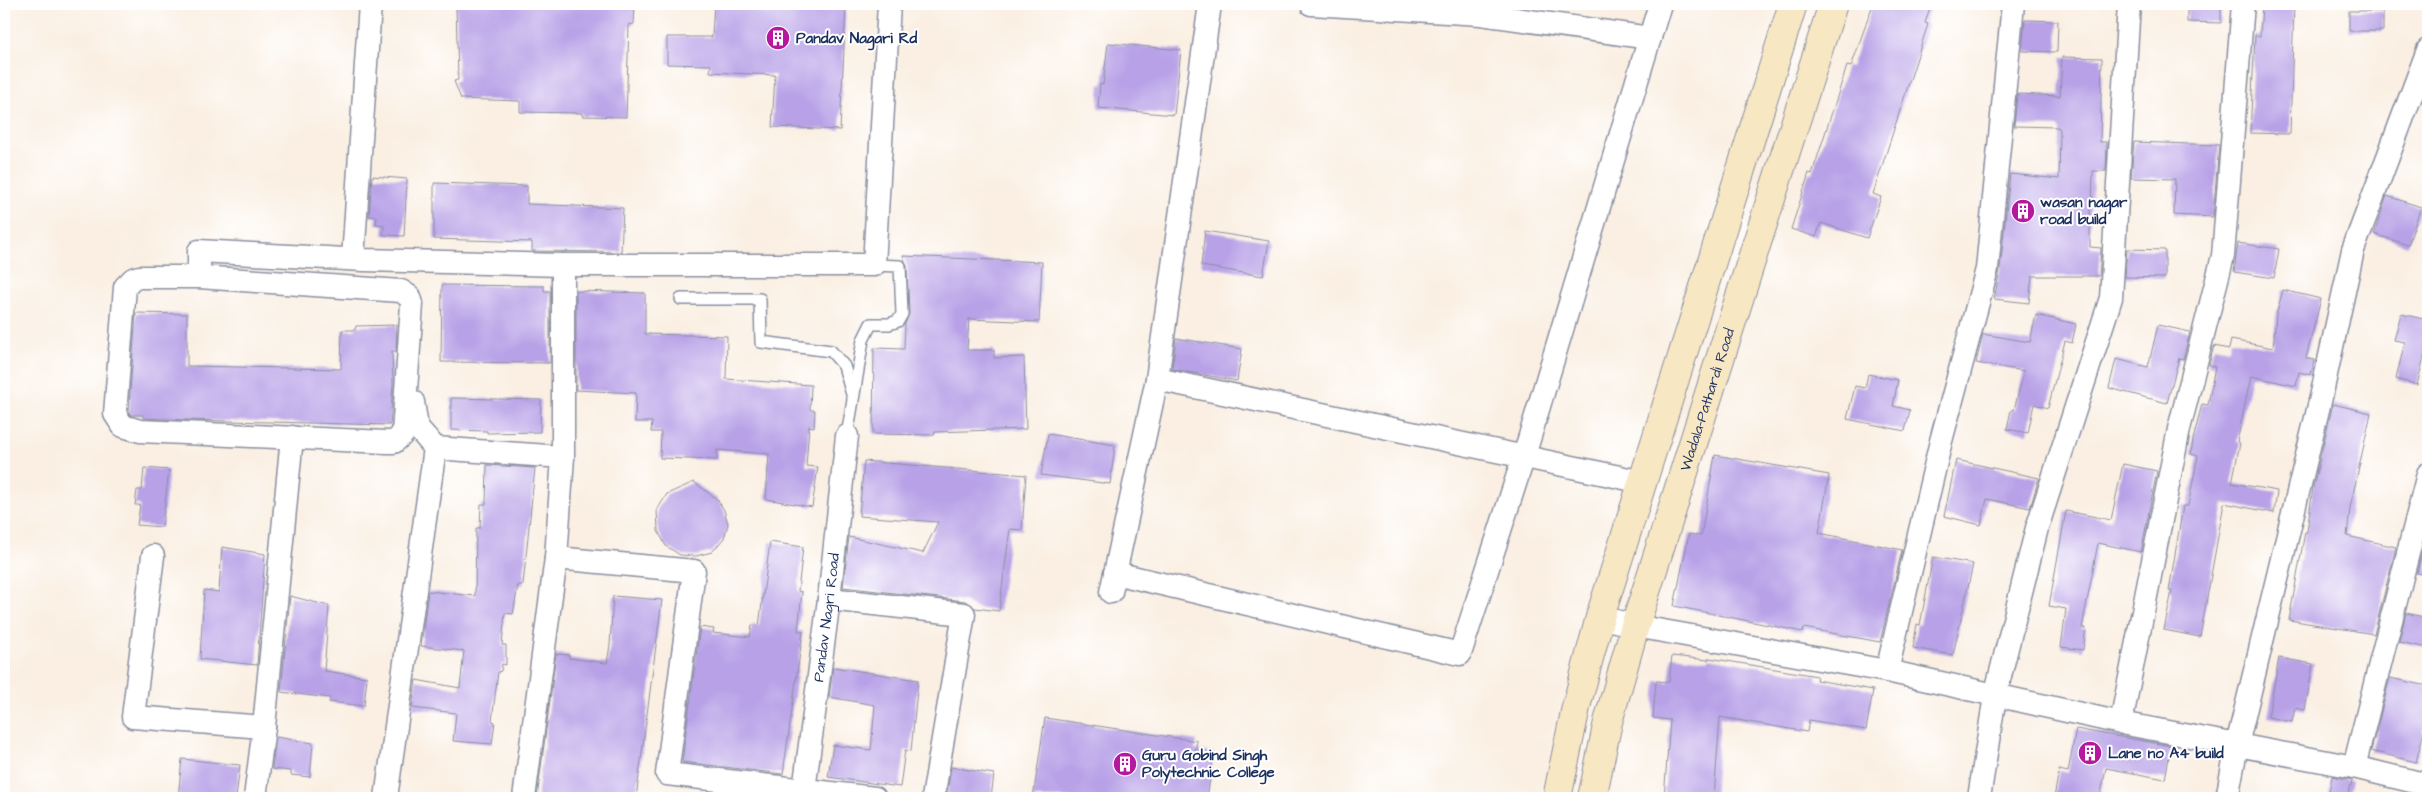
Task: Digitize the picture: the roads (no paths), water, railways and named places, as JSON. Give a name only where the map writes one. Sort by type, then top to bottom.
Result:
[{"type":"main road","points":[[1557,798],[1576,707],[1600,617],[1793,4]]},
{"type":"main road","name":"Wadala-Pathardi Road","points":[[1592,798],[1608,722],[1635,626],[1833,4]]},
{"type":"street","points":[[353,259],[370,4]]},
{"type":"street","points":[[199,277],[198,251],[353,259],[563,265],[874,265],[889,4]]},
{"type":"street","points":[[1210,4],[1157,379],[1113,582],[1460,654],[1524,456],[1660,4]]},
{"type":"street","points":[[1311,4],[1482,14],[1650,38]]},
{"type":"street","points":[[1887,670],[1941,441],[1987,269],[2014,4]]},
{"type":"street","points":[[1979,798],[1996,696],[2037,528],[2111,298],[2129,4]]},
{"type":"street","points":[[2122,723],[2179,429],[2223,256],[2243,4]]},
{"type":"street","points":[[2227,798],[2237,745],[2322,393],[2353,250],[2428,50]]},
{"type":"street","points":[[524,798],[556,558],[563,457],[563,265]]},
{"type":"street","points":[[139,277],[199,277],[401,291],[410,297],[412,304],[404,426],[400,437],[394,442],[386,442],[128,429],[119,421],[115,414],[126,286],[132,279],[139,277]]},
{"type":"street","points":[[419,346],[413,401],[417,427],[435,448],[563,457]]},
{"type":"street","points":[[1157,379],[1643,482]]},
{"type":"street","name":"Pandav Nagri Road","points":[[804,794],[830,599],[847,436]]},
{"type":"street","points":[[255,798],[264,727],[292,437]]},
{"type":"street","points":[[386,798],[435,448]]},
{"type":"street","points":[[2354,766],[2428,474]]},
{"type":"street","points":[[153,556],[133,717],[264,727]]},
{"type":"street","points":[[556,558],[694,571],[667,774],[804,794],[875,798]]},
{"type":"street","points":[[830,599],[964,614],[933,798]]},
{"type":"street","points":[[1600,617],[1635,626],[1887,670],[2122,723],[2354,766],[2428,785]]},
{"type":"lane","points":[[847,436],[863,340],[867,330],[871,324],[889,324],[898,321],[902,314],[900,266],[874,265]]},
{"type":"lane","points":[[681,298],[760,300],[761,342],[831,351],[844,366],[853,398]]},
{"type":"place","name":"Pandav Nagari Rd","points":[[778,38]]},
{"type":"place","name":"wasan nagar road build","points":[[2023,211]]},
{"type":"place","name":"Lane no A4 build","points":[[2090,753]]},
{"type":"place","name":"Guru Gobind Singh Polytechnic College","points":[[1125,764]]}]
